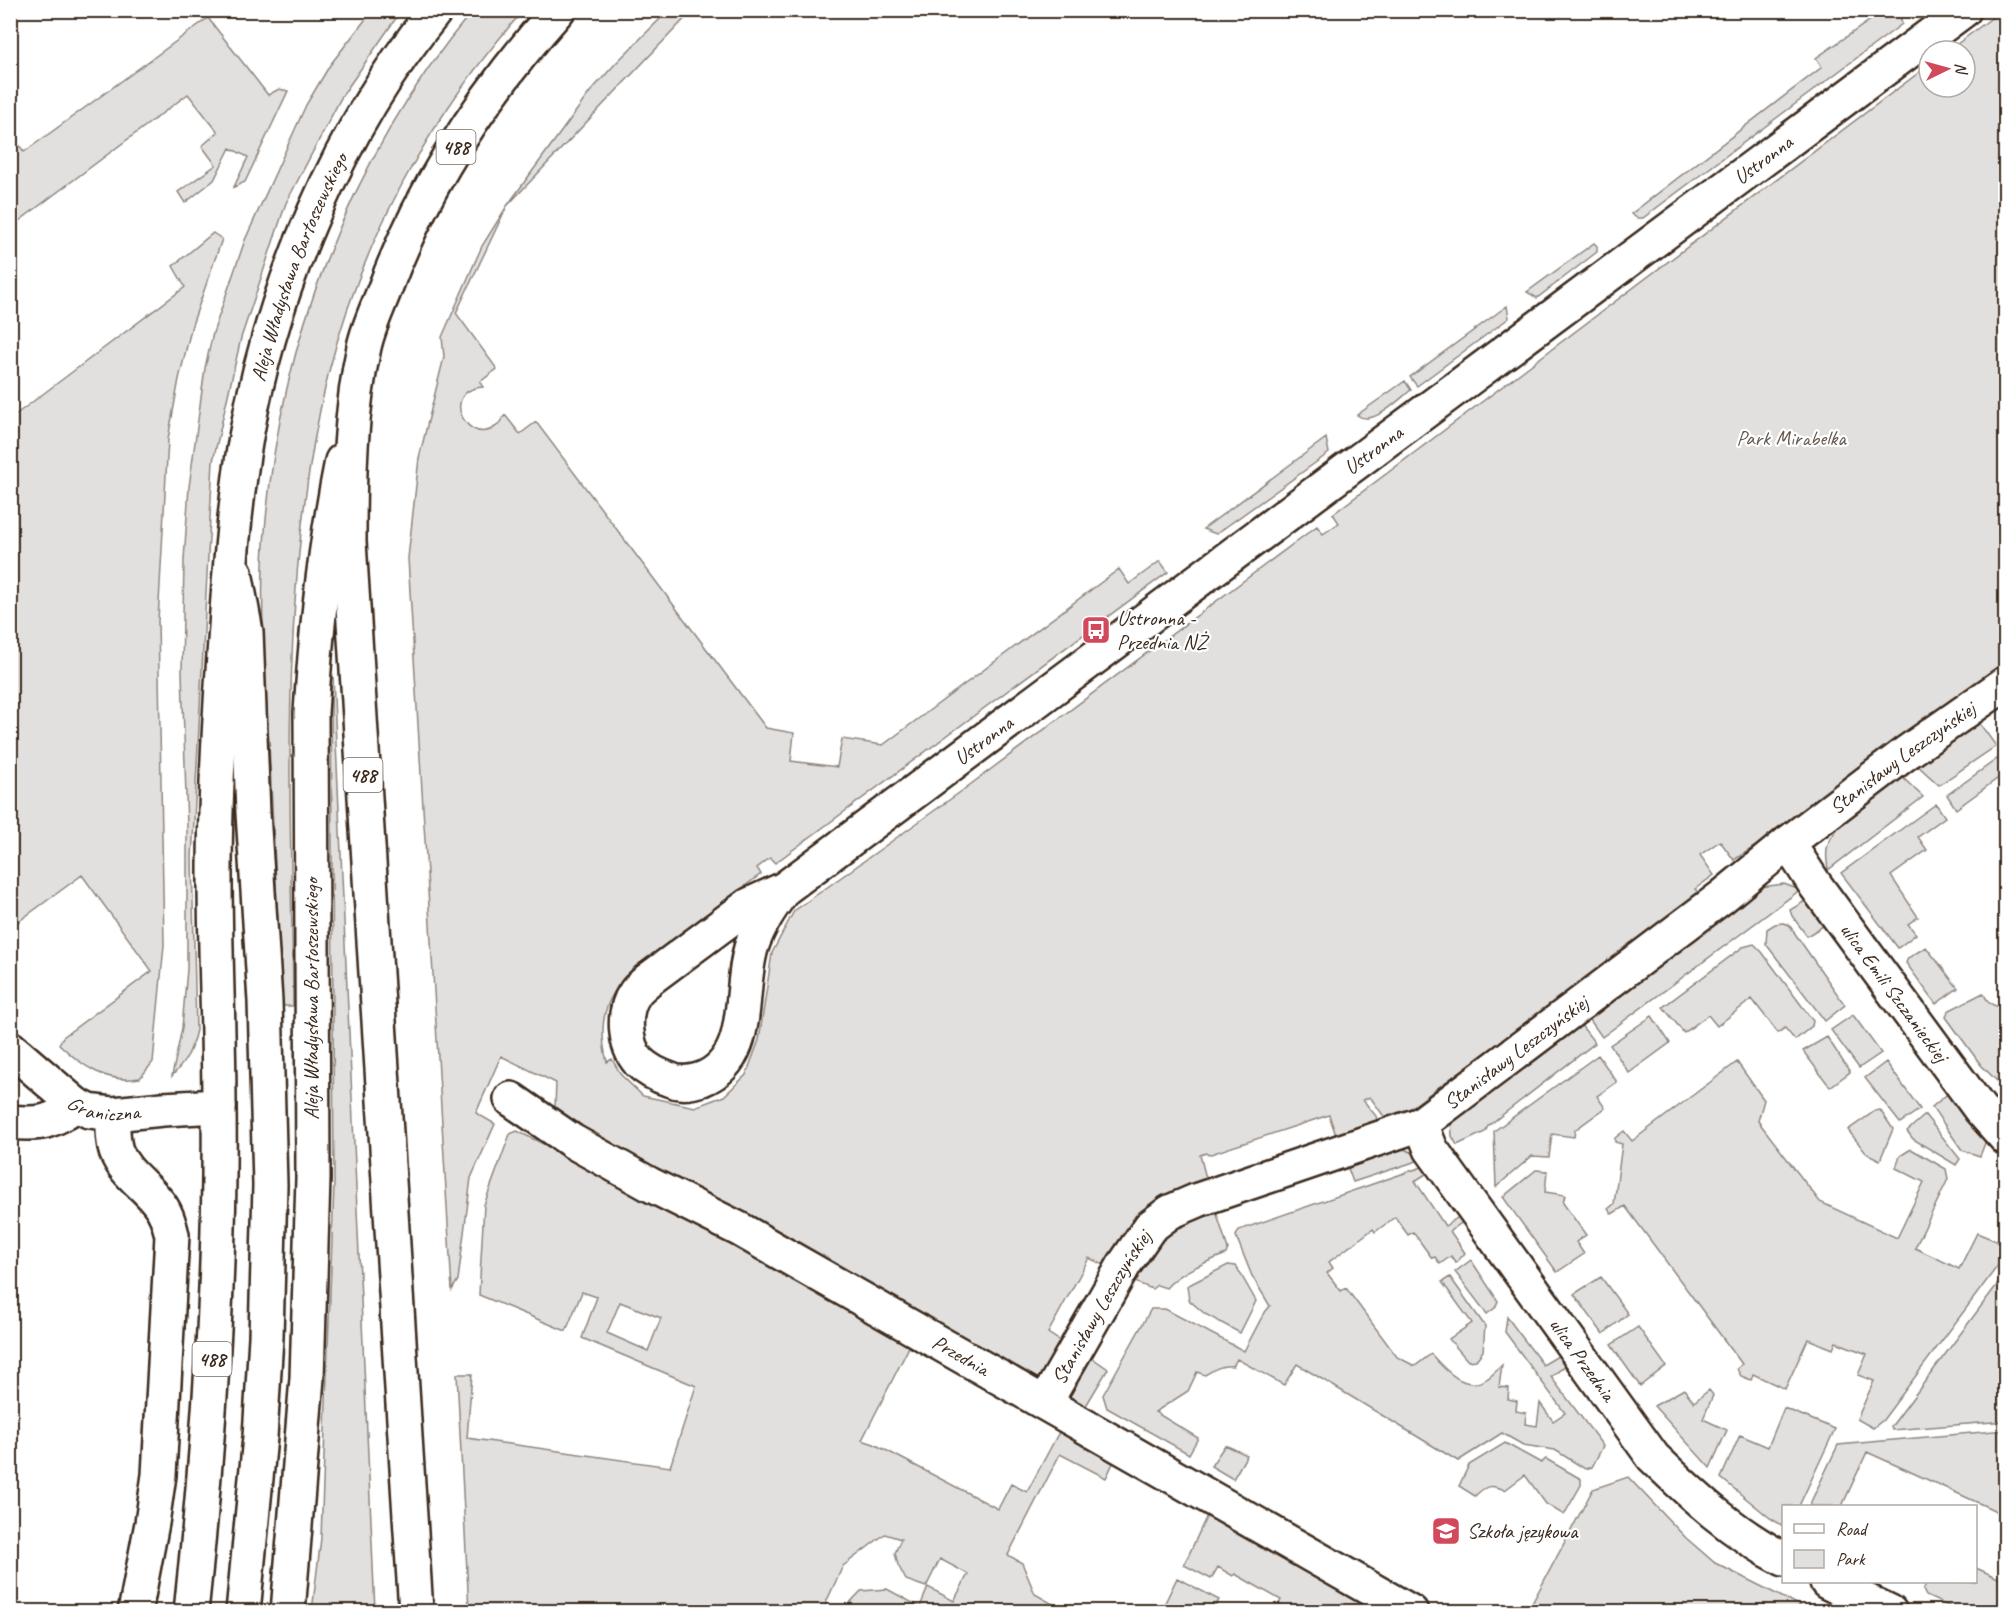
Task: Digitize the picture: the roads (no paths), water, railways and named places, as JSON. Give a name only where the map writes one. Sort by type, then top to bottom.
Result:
[{"type":"street","name":"Aleja Władysława Bartoszewskiego","points":[[191,1611],[211,1381],[219,1180],[214,870],[220,710],[231,550],[246,438],[261,365],[302,240],[365,114],[398,62],[436,10]]},
{"type":"street","name":"Aleja Władysława Bartoszewskiego","points":[[288,1611],[307,1378],[313,1178],[311,712],[315,638],[332,507],[364,345],[394,262],[448,160],[490,94],[558,10]]},
{"type":"street","name":"Ustronna","points":[[784,889],[765,915],[752,946],[738,1036],[728,1061],[713,1075],[696,1081],[675,1082],[655,1074],[638,1061],[627,1039],[627,1014],[634,993],[648,980],[749,906],[784,889],[1964,10]]},
{"type":"street","name":"Aleja Władysława Bartoszewskiego","points":[[356,390],[349,488],[349,542],[405,1457]]},
{"type":"street","name":"Aleja Władysława Bartoszewskiego","points":[[231,550],[246,632],[253,813],[265,1001],[270,1185],[266,1337],[260,1437],[243,1611]]},
{"type":"street","name":"Stanisławy Leszczyńskiej","points":[[1045,1403],[1124,1265],[1150,1227],[1170,1212],[1198,1200],[1421,1124],[1722,897],[1788,843],[1906,753],[2006,682]]},
{"type":"street","name":"ulica Emili Szczanieckiej","points":[[1788,843],[1816,886],[1973,1099],[2006,1138]]},
{"type":"street","name":"Graniczna","points":[[10,1048],[75,1104],[89,1112],[113,1114],[163,1108],[219,1106]]},
{"type":"street","name":"Przednia","points":[[511,1099],[572,1141],[649,1184],[739,1229],[918,1333],[1411,1611]]},
{"type":"street","points":[[10,1122],[49,1121],[64,1114],[75,1104]]},
{"type":"street","points":[[113,1114],[116,1151],[134,1180],[157,1201],[167,1217],[172,1235],[159,1475],[135,1611]]},
{"type":"street","name":"ulica Przednia","points":[[1421,1124],[1431,1149],[1653,1456],[1679,1482],[1737,1531],[1782,1558]]},
{"type":"street","points":[[397,1611],[405,1457]]},
{"type":"street","name":"488","points":[[405,1457],[416,1611]]},
{"type":"street","points":[[1831,1583],[1890,1611]]},
{"type":"place","name":"Ustronna - Przednia NŻ","points":[[1096,630]]},
{"type":"place","name":"Szkoła językowa","points":[[1446,1531]]},
{"type":"park label","name":"Park Mirabelka","points":[[1791,438]]}]
